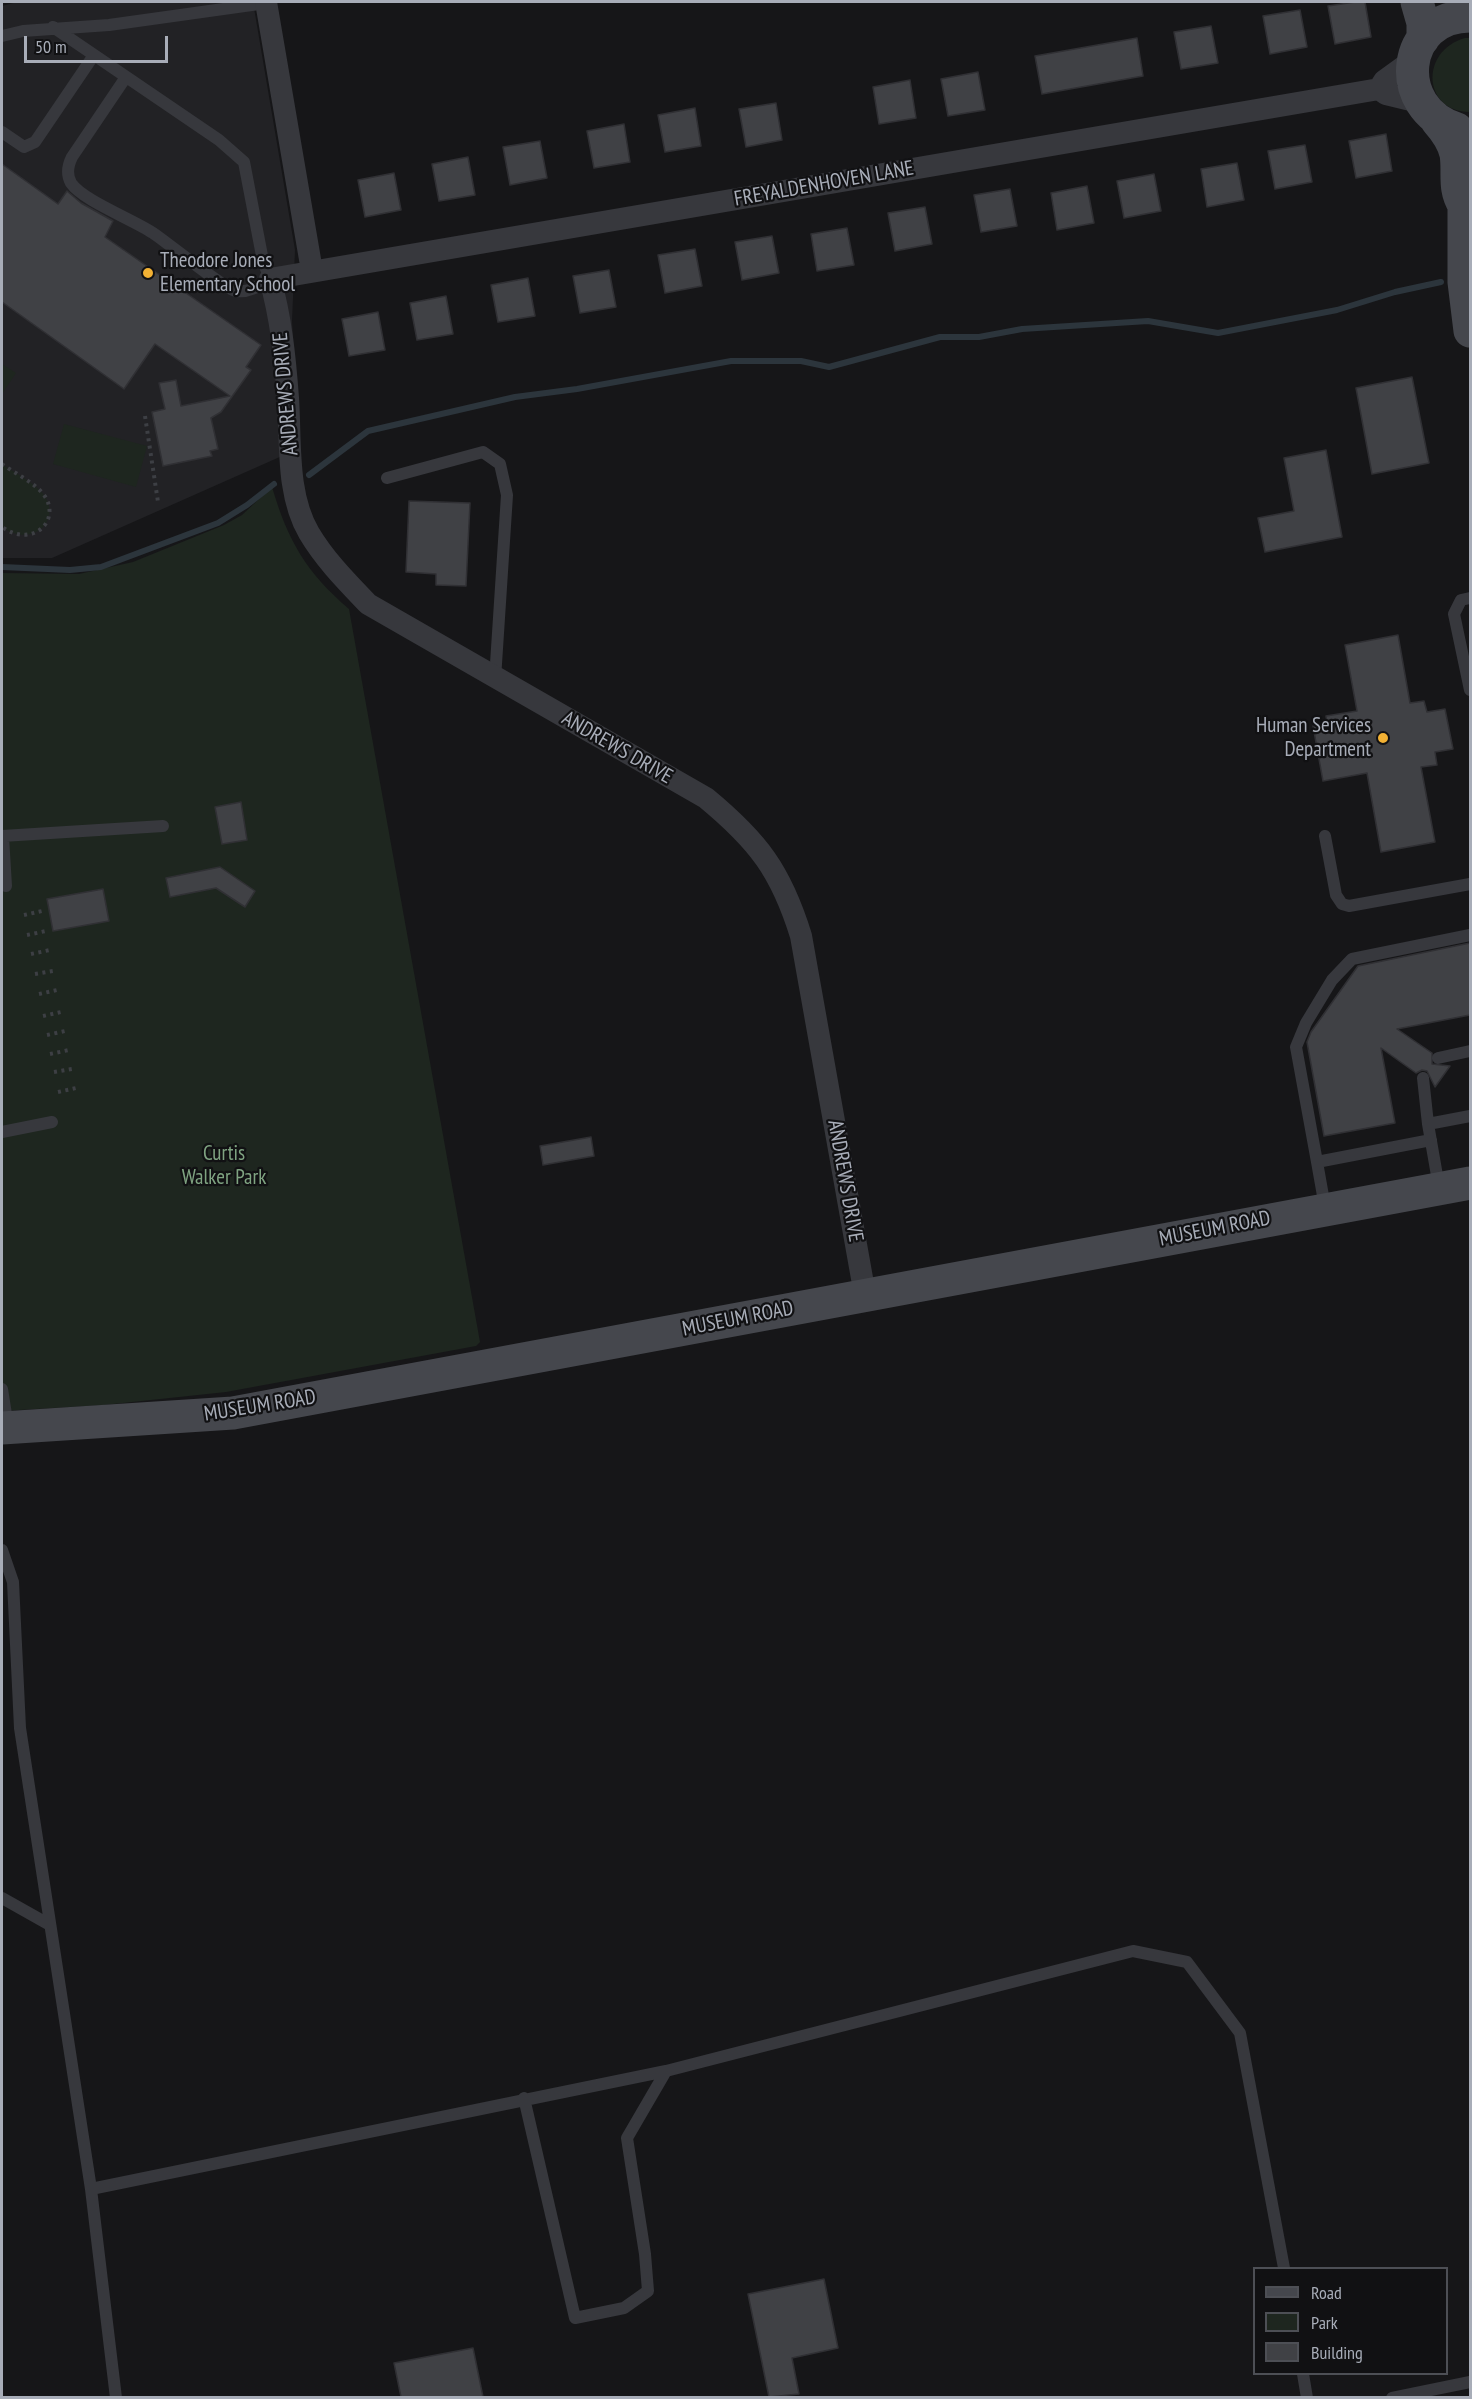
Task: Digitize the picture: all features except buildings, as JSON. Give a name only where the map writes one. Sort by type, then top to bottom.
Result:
[{"type":"street","points":[[266,2],[312,271]]},
{"type":"street","points":[[1417,2],[1422,17],[1412,81],[1428,111],[1445,131],[1456,154],[1457,195],[1467,202],[1464,282],[1470,331]]},
{"type":"street","points":[[1379,89],[1438,25],[1455,12]]},
{"type":"street","name":"FREYALDENHOVEN LANE","points":[[270,279],[1379,89],[1428,111]]},
{"type":"street","points":[[1428,111],[1456,129],[1470,130]]},
{"type":"street","name":"ANDREWS DRIVE","points":[[270,279],[283,340],[291,464],[297,498],[308,532],[332,566],[368,604],[495,679],[706,798],[741,827],[771,864],[792,908],[801,936],[866,1295]]},
{"type":"street","name":"MUSEUM ROAD","points":[[5,1428],[232,1413],[1455,1185]]},
{"type":"lane","points":[[2,36],[53,27],[109,25],[266,2]]},
{"type":"lane","points":[[53,27],[233,150],[244,162],[263,261],[270,279],[251,290],[234,291],[131,218],[105,208],[71,184],[67,169],[72,157],[126,77]]},
{"type":"lane","points":[[2,132],[24,147],[35,142],[94,55]]},
{"type":"lane","points":[[387,478],[483,452],[500,464],[507,495],[495,679]]},
{"type":"lane","points":[[1470,598],[1461,600],[1454,614],[1470,690]]},
{"type":"lane","points":[[6,886],[2,836],[163,826]]},
{"type":"lane","points":[[1325,836],[1336,896],[1342,904],[1349,906],[1470,884]]},
{"type":"lane","points":[[1326,1209],[1296,1047],[1306,1023],[1332,980],[1352,959],[1470,935]]},
{"type":"lane","points":[[1438,1058],[1470,1051]]},
{"type":"lane","points":[[1423,1078],[1431,1140],[1455,1185]]},
{"type":"lane","points":[[1428,1124],[1470,1116]]},
{"type":"lane","points":[[2,1131],[52,1122]]},
{"type":"lane","points":[[1317,1162],[1431,1140]]},
{"type":"lane","points":[[2,1389],[5,1428]]},
{"type":"lane","points":[[2,1550],[13,1582],[20,1728],[91,2189],[116,2397]]},
{"type":"lane","points":[[2,1898],[50,1925]]},
{"type":"lane","points":[[91,2189],[524,2098],[666,2071],[1133,1951],[1187,1962],[1240,2033],[1284,2267]]},
{"type":"lane","points":[[524,2098],[575,2318],[624,2308],[648,2291],[645,2254],[627,2138],[666,2071]]},
{"type":"lane","points":[[1303,2375],[1307,2397]]},
{"type":"lane","points":[[1392,2397],[1470,2382]]},
{"type":"path","points":[[145,416],[158,502]]},
{"type":"path","points":[[2,464],[44,495],[49,506],[48,518],[42,528],[33,535],[22,537],[2,527]]},
{"type":"path","points":[[24,915],[42,911]]},
{"type":"path","points":[[27,935],[46,931]]},
{"type":"path","points":[[31,954],[50,951]]},
{"type":"path","points":[[35,974],[53,971]]},
{"type":"path","points":[[39,994],[57,990]]},
{"type":"path","points":[[43,1016],[61,1012]]},
{"type":"path","points":[[47,1035],[65,1031]]},
{"type":"path","points":[[50,1054],[69,1050]]},
{"type":"path","points":[[54,1072],[72,1069]]},
{"type":"path","points":[[58,1092],[76,1088]]},
{"type":"shaded area","name":"Theodore Jones Elementary School","points":[[17,2],[253,2],[295,250],[292,321],[300,448],[52,558],[2,558],[2,6]]},
{"type":"green space","points":[[1470,38],[1470,112],[1454,109],[1443,102],[1436,92],[1433,80],[1434,67],[1440,55],[1450,45]]},
{"type":"green space","points":[[2,364],[16,373],[2,394]]},
{"type":"green space","points":[[64,424],[147,446],[136,487],[53,464]]},
{"type":"green space","points":[[2,464],[35,486],[49,504],[47,522],[34,533],[24,535],[13,533],[2,527]]},
{"type":"green space","name":"Curtis Walker Park","points":[[272,487],[285,524],[300,554],[321,582],[349,609],[480,1342],[476,1346],[226,1392],[104,1405],[2,1411],[2,573],[79,574],[133,562],[224,525],[242,515]]},
{"type":"waterway","points":[[309,475],[368,431],[515,397],[577,389],[731,361],[801,361],[829,367],[940,337],[979,337],[1022,329],[1148,321],[1218,333],[1337,310],[1395,292],[1441,282]]},
{"type":"waterway","points":[[2,567],[70,570],[101,567],[218,523],[247,505],[274,484]]},
{"type":"place","name":"Theodore Jones Elementary School","points":[[148,273]]},
{"type":"place","name":"Human Services Department","points":[[1383,738]]}]
